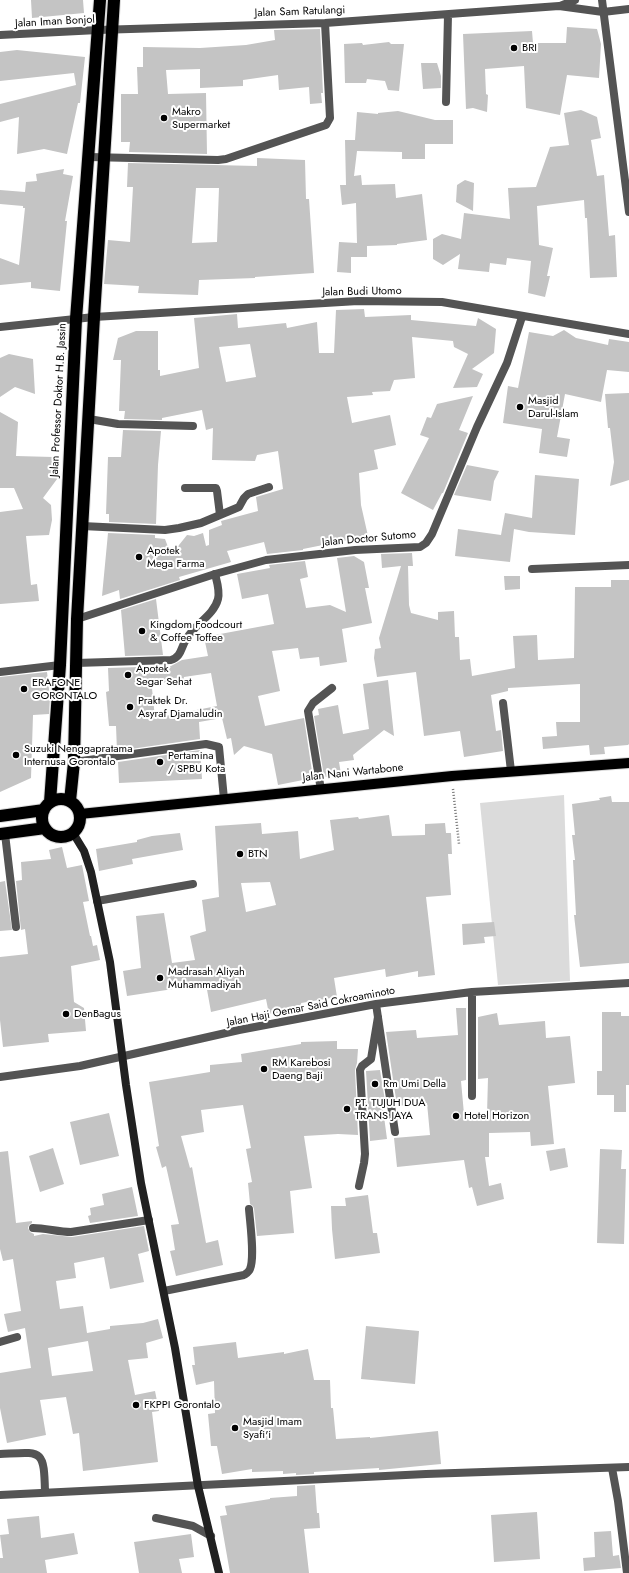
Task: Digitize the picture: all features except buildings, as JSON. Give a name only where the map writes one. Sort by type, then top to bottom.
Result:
[{"type":"highway","name":"Jalan Professor Doktor H.B. Jassin","points":[[47,806],[60,665],[76,319],[100,0]]},
{"type":"highway","points":[[70,800],[74,762],[77,618],[82,527],[103,158],[114,0]]},
{"type":"highway","points":[[66,528],[82,527]]},
{"type":"highway","points":[[0,816],[47,806],[60,798],[70,800],[75,804],[80,814],[80,826],[73,833],[64,837],[52,834],[45,828],[42,821],[47,806]]},
{"type":"highway","points":[[2,834],[45,828]]},
{"type":"main road","name":"Jalan Nani Wartabone","points":[[80,814],[452,776],[629,763]]},
{"type":"street","name":"Jalan Sam Ratulangi","points":[[559,6],[575,0]]},
{"type":"street","points":[[602,0],[629,212]]},
{"type":"street","name":"Jalan Sam Ratulangi","points":[[112,30],[325,23],[559,6],[603,12],[629,9]]},
{"type":"street","points":[[446,102],[448,15]]},
{"type":"street","points":[[89,157],[210,161],[222,160],[326,125],[330,118],[325,23]]},
{"type":"street","name":"Jalan Iman Bonjol","points":[[0,36],[112,30]]},
{"type":"street","name":"Jalan Budi Utomo","points":[[0,327],[94,317],[358,301],[442,302],[522,317],[629,334]]},
{"type":"street","name":"Jalan Doctor Sutomo","points":[[77,618],[215,574],[266,560],[356,550],[420,548],[426,543],[432,534],[477,427],[507,363],[522,317]]},
{"type":"street","points":[[89,419],[118,424],[192,426]]},
{"type":"street","points":[[185,488],[216,488],[220,515]]},
{"type":"street","points":[[82,527],[165,530],[201,523],[239,507],[248,494],[270,488]]},
{"type":"street","points":[[532,569],[629,565]]},
{"type":"street","points":[[76,663],[176,658],[180,654],[186,638],[216,605],[219,591],[215,574]]},
{"type":"street","points":[[0,672],[60,665]]},
{"type":"street","points":[[321,790],[308,711],[313,703],[332,688]]},
{"type":"street","points":[[503,703],[511,771]]},
{"type":"street","points":[[74,762],[206,744],[218,747],[224,799]]},
{"type":"street","points":[[73,833],[84,851],[91,872],[112,977],[133,1129],[149,1220],[164,1291],[198,1486],[219,1573]]},
{"type":"street","points":[[2,834],[16,927]]},
{"type":"street","points":[[97,901],[193,884]]},
{"type":"street","name":"Jalan Haji Oemar Said Cokroaminoto","points":[[0,1077],[80,1066],[239,1030],[376,1004],[472,992],[629,983]]},
{"type":"street","points":[[472,992],[472,1096]]},
{"type":"street","points":[[376,1004],[395,1132]]},
{"type":"street","points":[[359,1186],[365,1154],[360,1070],[362,1066],[371,1059],[378,1017]]},
{"type":"street","points":[[164,1291],[244,1275],[249,1272],[251,1267],[249,1209]]},
{"type":"street","points":[[33,1228],[46,1228],[61,1232],[70,1232],[149,1220]]},
{"type":"street","points":[[0,1342],[17,1337]]},
{"type":"street","points":[[0,1454],[37,1454],[44,1462],[45,1492]]},
{"type":"street","points":[[0,1495],[426,1474],[629,1467]]},
{"type":"street","points":[[612,1468],[618,1501],[627,1573]]},
{"type":"street","points":[[156,1518],[192,1526],[210,1536]]},
{"type":"path","points":[[452,776],[459,844]]},
{"type":"shaded area","points":[[564,795],[570,981],[498,985],[480,803]]},
{"type":"place","name":"BRI","points":[[514,48]]},
{"type":"place","name":"Makro Supermarket","points":[[164,118]]},
{"type":"place","name":"Masjid Darul-Islam","points":[[520,407]]},
{"type":"place","name":"Apotek Mega Farma","points":[[139,557]]},
{"type":"place","name":"Kingdom Foodcourt & Coffee Toffee","points":[[142,631]]},
{"type":"place","name":"Apotek Segar Sehat","points":[[128,675]]},
{"type":"place","name":"ERAFONE GORONTALO","points":[[24,689]]},
{"type":"place","name":"Praktek Dr. Asyraf Djamaludin","points":[[130,707]]},
{"type":"place","name":"Suzuki Nenggapratama Internusa Gorontalo","points":[[16,755]]},
{"type":"place","name":"Pertamina / SPBU Kota","points":[[160,762]]},
{"type":"place","name":"BTN","points":[[240,854]]},
{"type":"place","name":"Madrasah Aliyah Muhammadiyah","points":[[160,978]]},
{"type":"place","name":"DenBagus","points":[[66,1014]]},
{"type":"place","name":"RM Karebosi Daeng Baji","points":[[264,1069]]},
{"type":"place","name":"Rm Umi Della","points":[[375,1084]]},
{"type":"place","name":"PT. TUJUH DUA TRANS JAYA","points":[[347,1109]]},
{"type":"place","name":"Hotel Horizon","points":[[456,1116]]},
{"type":"place","name":"FKPPI Gorontalo","points":[[136,1405]]},
{"type":"place","name":"Masjid Imam Syafi'i","points":[[235,1428]]}]
